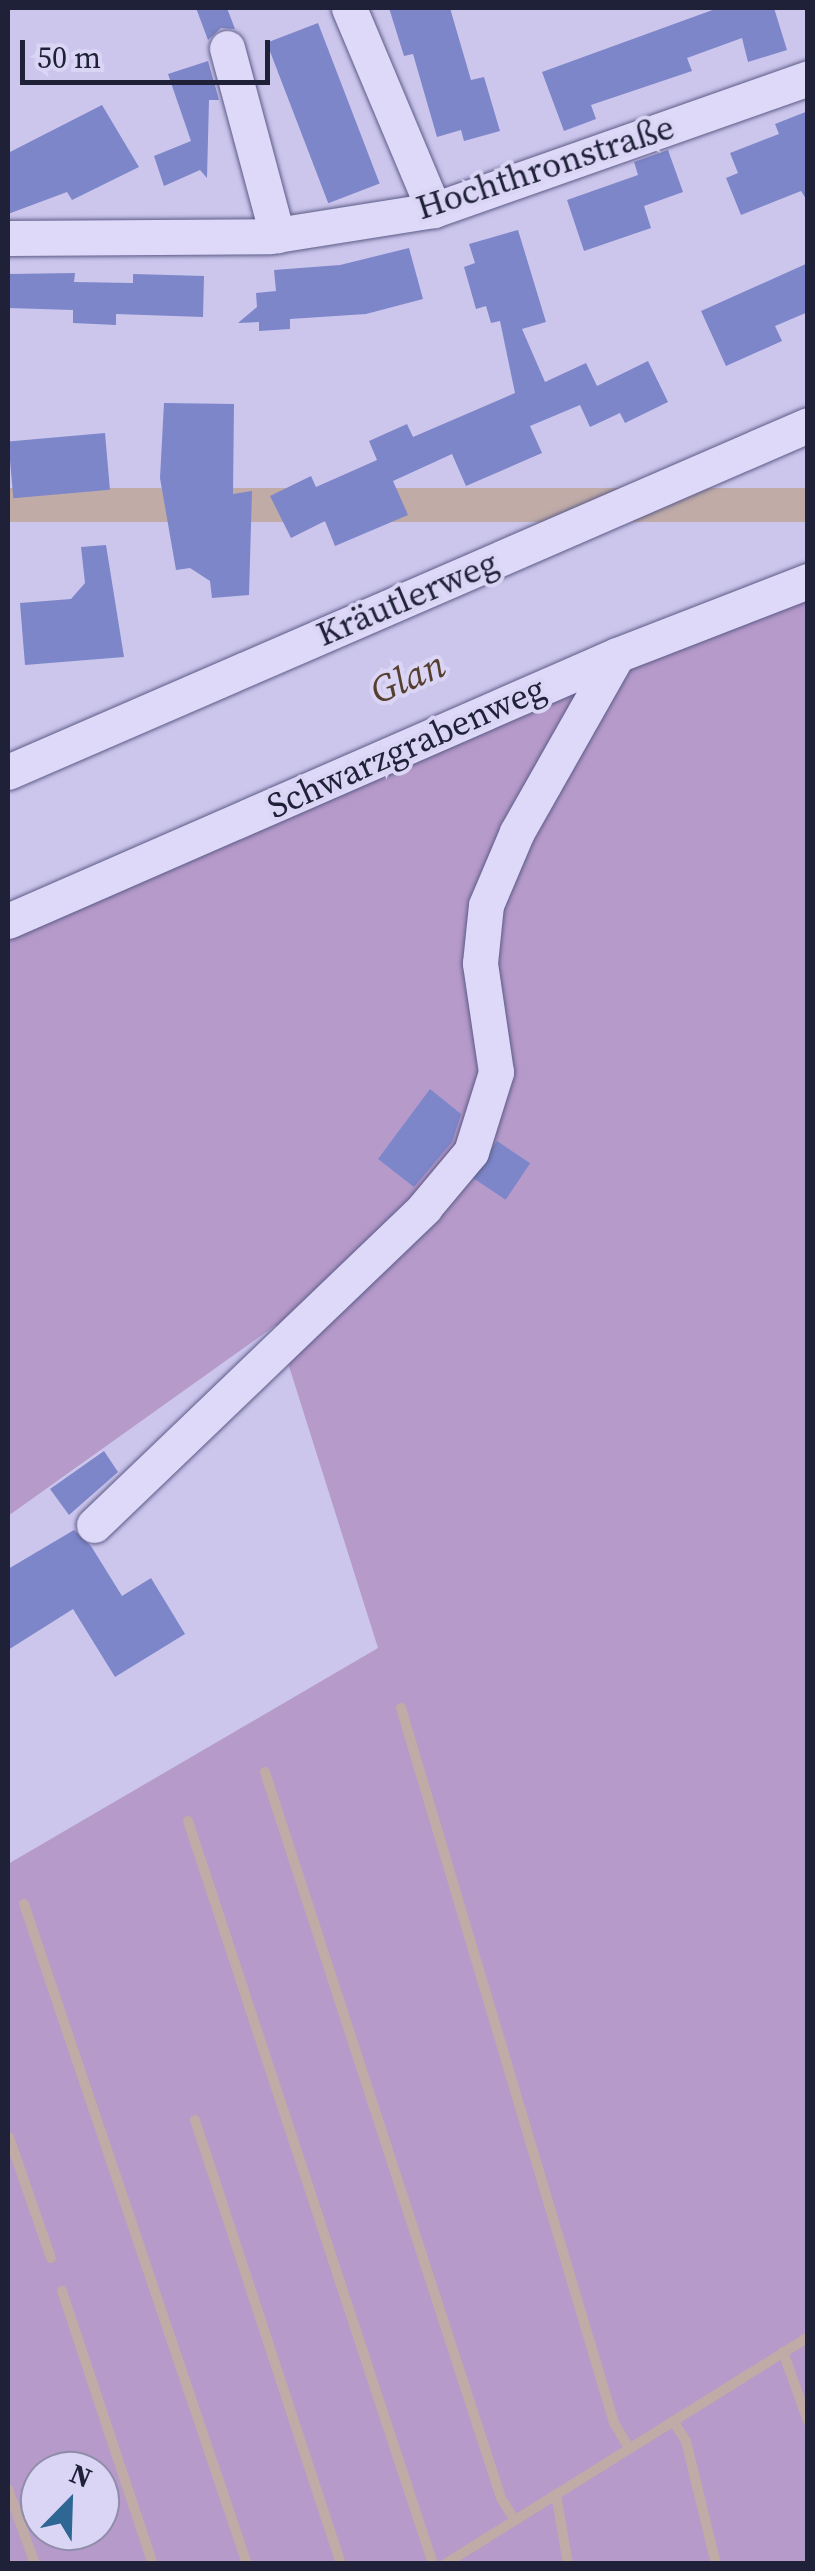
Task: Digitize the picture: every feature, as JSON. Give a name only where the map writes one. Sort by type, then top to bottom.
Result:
[{"type":"street","points":[[348,8],[434,210]]},
{"type":"street","points":[[228,48],[278,235]]},
{"type":"street","name":"Hochthronstraße","points":[[8,238],[278,235],[434,210],[808,78]]},
{"type":"street","name":"Kräutlerweg","points":[[8,772],[808,425]]},
{"type":"street","name":"Schwarzgrabenweg","points":[[8,921],[616,655],[808,581]]},
{"type":"street","points":[[94,1525],[424,1208],[471,1152],[496,1072],[480,963],[486,905],[517,832],[616,655]]},
{"type":"shaded area","points":[[807,587],[807,2563],[8,2563],[8,1864],[378,1648],[276,1325],[8,1516],[8,930]]},
{"type":"water","points":[[8,488],[807,488],[807,522],[8,522]]},
{"type":"building","points":[[196,8],[227,8],[235,29],[221,28],[208,40]]},
{"type":"building","points":[[389,8],[450,8],[471,80],[484,77],[500,131],[464,141],[461,130],[437,137],[413,54],[404,56]]},
{"type":"building","points":[[718,8],[774,8],[787,50],[748,62],[742,38],[687,58],[692,71],[591,105],[596,119],[564,131],[542,72]]},
{"type":"building","points":[[318,23],[380,184],[328,203],[267,43]]},
{"type":"building","points":[[208,61],[219,100],[209,100],[207,178],[200,170],[164,186],[154,156],[191,141],[168,74]]},
{"type":"building","points":[[102,105],[139,167],[72,200],[67,192],[8,214],[8,153]]},
{"type":"building","points":[[808,111],[808,202],[801,191],[741,215],[726,178],[738,173],[730,153],[779,134],[775,124]]},
{"type":"building","points":[[668,150],[683,192],[644,206],[651,228],[584,251],[567,200],[638,175],[634,162]]},
{"type":"building","points":[[518,230],[546,322],[522,329],[545,382],[586,363],[597,386],[648,361],[668,402],[625,423],[620,413],[590,427],[580,405],[530,426],[542,453],[466,486],[452,454],[393,481],[408,515],[335,546],[325,521],[291,538],[270,496],[311,476],[316,487],[377,460],[369,441],[407,424],[413,437],[515,393],[500,321],[491,323],[486,306],[476,309],[464,267],[475,263],[469,244]]},
{"type":"building","points":[[409,248],[423,299],[366,314],[290,319],[290,329],[259,331],[259,322],[238,323],[257,307],[256,293],[276,291],[274,270],[340,265]]},
{"type":"building","points":[[808,263],[808,312],[775,326],[782,341],[726,366],[701,311]]},
{"type":"building","points":[[75,273],[74,282],[133,283],[133,274],[204,276],[203,317],[116,314],[116,325],[73,323],[73,310],[8,308],[8,274]]},
{"type":"building","points":[[164,403],[234,404],[233,494],[252,491],[249,595],[212,598],[210,581],[190,568],[176,570],[160,478]]},
{"type":"building","points":[[105,433],[110,490],[13,498],[8,441]]},
{"type":"building","points":[[106,545],[124,657],[25,665],[20,603],[71,599],[85,583],[81,547]]},
{"type":"building","points":[[430,1089],[461,1114],[452,1142],[414,1187],[378,1159]]},
{"type":"building","points":[[497,1141],[530,1163],[506,1200],[472,1177]]},
{"type":"building","points":[[104,1451],[118,1472],[69,1515],[50,1489]]},
{"type":"building","points":[[74,1530],[91,1546],[122,1596],[151,1578],[185,1634],[115,1677],[73,1609],[8,1650],[8,1569]]},
{"type":"waterway","points":[[401,1708],[614,2423],[629,2448]]},
{"type":"waterway","points":[[265,1772],[501,2498],[515,2520]]},
{"type":"waterway","points":[[188,1821],[433,2564]]},
{"type":"waterway","points":[[24,1904],[247,2564]]},
{"type":"waterway","points":[[195,2120],[341,2564]]},
{"type":"waterway","points":[[9,2137],[51,2258]]},
{"type":"waterway","points":[[62,2291],[153,2564]]},
{"type":"waterway","points":[[445,2564],[808,2337]]},
{"type":"waterway","points":[[783,2352],[808,2421]]},
{"type":"waterway","points":[[673,2421],[686,2441],[716,2564]]},
{"type":"waterway","points":[[8,2489],[35,2564]]},
{"type":"waterway","points":[[556,2494],[568,2564]]},
{"type":"water label","name":"Glan","points":[[408,678]]}]
